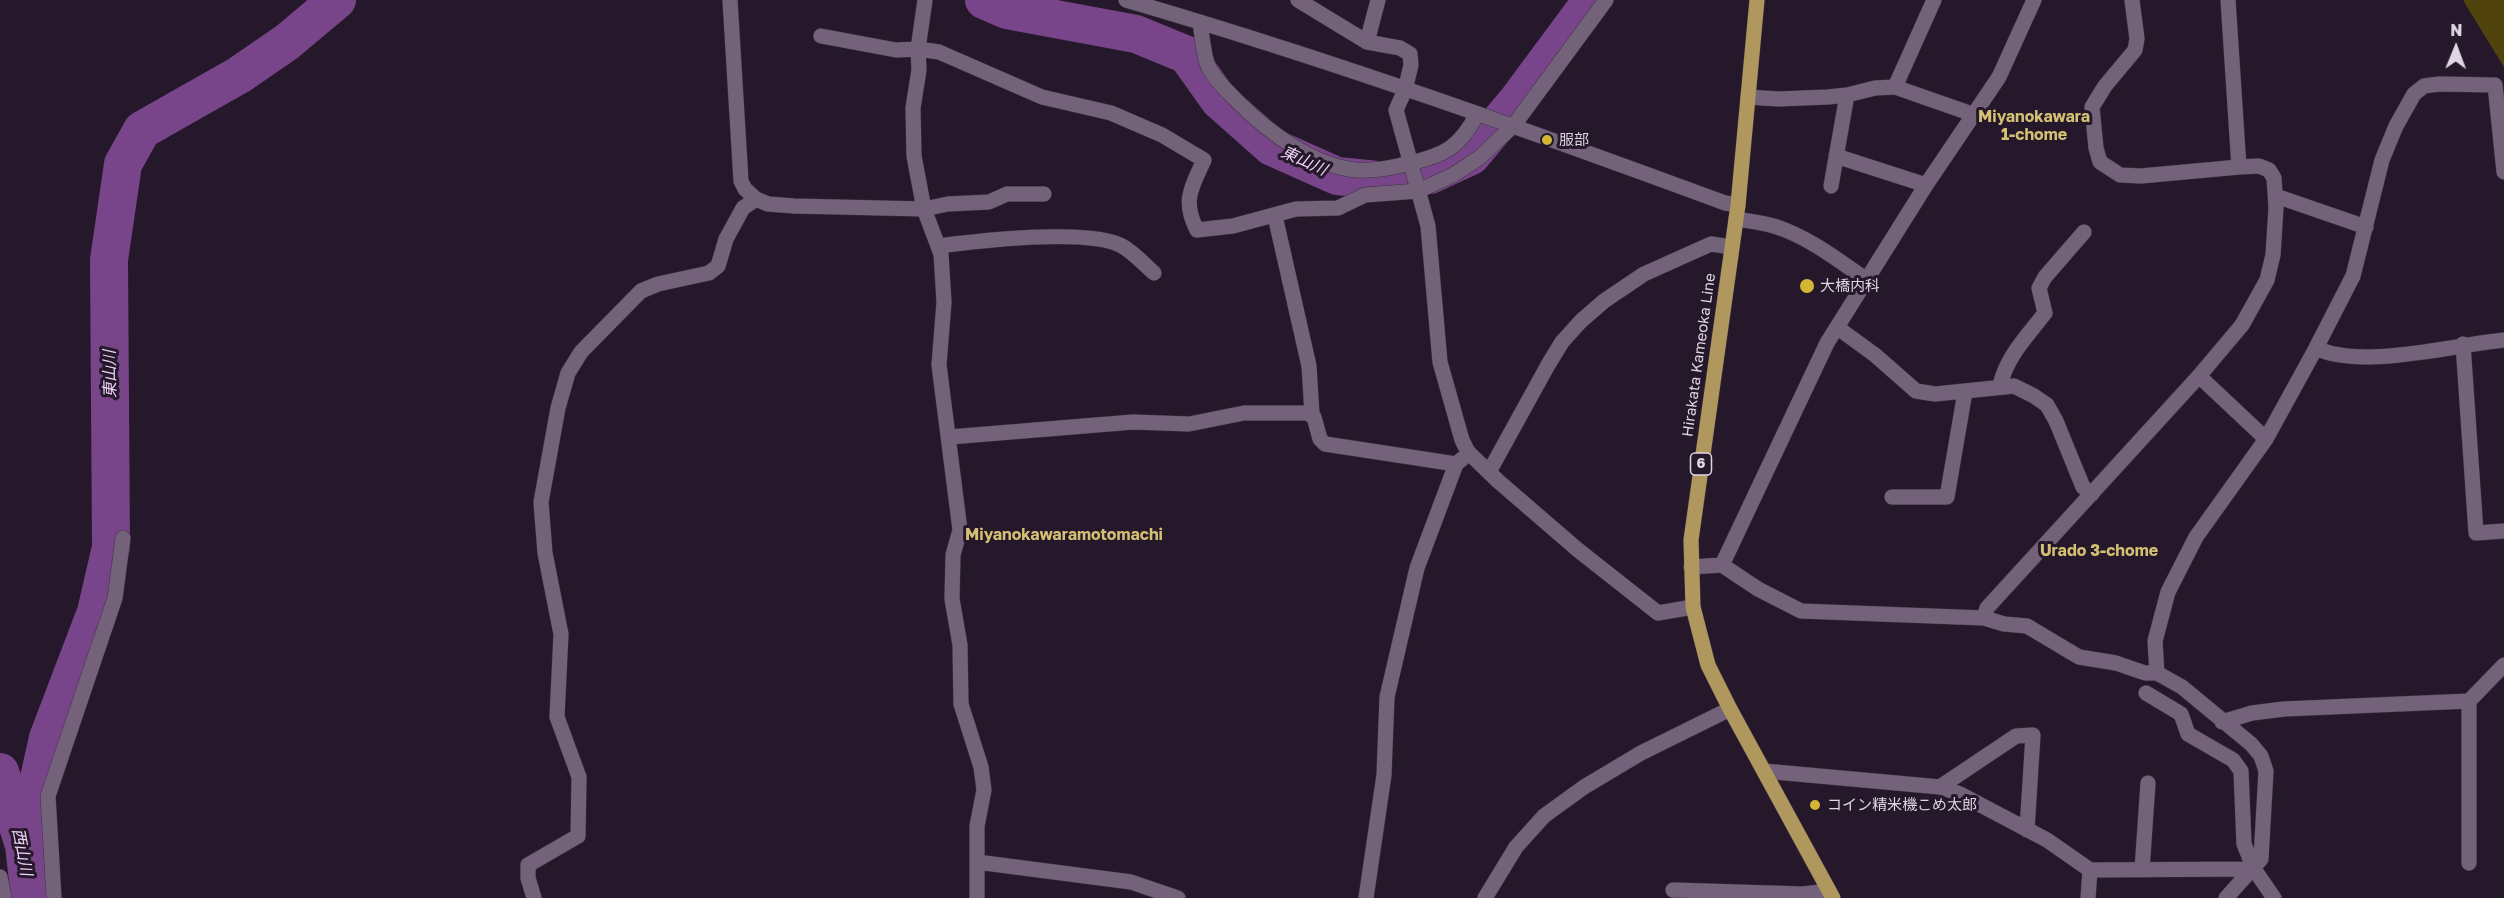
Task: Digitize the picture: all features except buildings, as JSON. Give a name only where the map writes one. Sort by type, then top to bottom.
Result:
[{"type":"main road","name":"Hirakata Kameoka Line","points":[[1757,0],[1732,247],[1691,540],[1693,607],[1708,664],[1730,709],[1831,894]]},
{"type":"street","points":[[730,0],[741,181],[745,189],[756,199],[768,204],[794,206],[924,209],[948,204],[988,202],[1007,194],[1044,194]]},
{"type":"street","points":[[925,0],[913,108],[914,156],[924,209],[941,254],[944,302],[939,365],[950,437],[960,530],[953,555],[952,599],[960,645],[962,704],[966,724],[981,767],[984,790],[977,826],[976,898]]},
{"type":"street","points":[[1126,0],[1514,125],[1725,203],[1736,212],[1778,227],[1824,250],[1867,280]]},
{"type":"street","points":[[1298,0],[1367,42],[1400,48],[1410,54],[1411,65],[1405,90],[1396,110],[1428,226],[1440,362],[1457,424],[1468,452],[1578,550],[1658,613],[1693,607]]},
{"type":"street","points":[[1367,42],[1377,0]]},
{"type":"street","points":[[821,36],[896,50],[918,49],[939,52],[978,67],[1042,97],[1112,113],[1162,135],[1204,160],[1187,200],[1190,215],[1197,230],[1233,226],[1296,210],[1338,208],[1365,195],[1417,189],[1453,176],[1479,158],[1514,125],[1606,0]]},
{"type":"street","points":[[1895,87],[1934,0]]},
{"type":"street","points":[[1722,565],[1827,343],[1926,185],[1999,77],[2034,0]]},
{"type":"street","points":[[1984,618],[1987,608],[2199,376],[2242,325],[2267,280],[2273,255],[2276,196],[2274,178],[2269,170],[2259,166],[2120,176],[2100,162],[2096,148],[2092,107],[2135,50],[2137,39],[2132,0]]},
{"type":"street","points":[[2228,0],[2239,167]]},
{"type":"street","points":[[1200,22],[1207,64],[1229,92],[1275,135],[1325,160],[1353,170],[1389,169],[1412,165],[1439,156],[1452,147],[1483,115]]},
{"type":"street","points":[[2157,673],[2156,641],[2168,592],[2196,537],[2266,439],[2353,276],[2382,160],[2393,133],[2414,94],[2424,86],[2439,84],[2495,85],[2504,172]]},
{"type":"street","points":[[1748,97],[1778,99],[1847,95],[1875,88],[1895,87],[1975,115]]},
{"type":"street","points":[[1831,186],[1847,95]]},
{"type":"street","points":[[1836,156],[1926,185]]},
{"type":"street","points":[[2276,196],[2366,227]]},
{"type":"street","points":[[534,898],[528,878],[528,865],[578,836],[579,777],[557,717],[561,634],[545,554],[541,502],[558,408],[568,373],[581,352],[641,291],[658,284],[709,273],[718,266],[726,239],[743,208],[756,199]]},
{"type":"street","points":[[1275,216],[1308,366],[1312,414],[1320,440],[1326,444],[1456,464]]},
{"type":"street","points":[[2000,386],[2013,354],[2045,313],[2039,288],[2045,277],[2084,232]]},
{"type":"street","points":[[938,246],[985,241],[1084,237],[1121,246],[1154,273]]},
{"type":"street","points":[[1489,472],[1562,342],[1581,321],[1623,287],[1659,267],[1711,244],[1732,247]]},
{"type":"street","points":[[1838,328],[1875,355],[1916,391],[1935,394],[2014,386],[2047,405],[2083,487],[2092,494]]},
{"type":"street","points":[[2316,348],[2335,356],[2357,357],[2415,353],[2463,344],[2504,340]]},
{"type":"street","points":[[2463,344],[2476,533],[2504,531]]},
{"type":"street","points":[[2199,376],[2266,439]]},
{"type":"street","points":[[1892,497],[1947,497],[1965,392]]},
{"type":"street","points":[[950,437],[1133,422],[1189,424],[1244,413],[1312,414]]},
{"type":"street","points":[[1366,898],[1384,776],[1388,697],[1417,568],[1456,464],[1468,452]]},
{"type":"street","points":[[54,898],[48,796],[115,597],[123,538]]},
{"type":"street","points":[[1691,567],[1722,565],[1758,590],[1802,611],[1984,618],[2004,624],[2027,626],[2079,657],[2115,663],[2145,673],[2157,673],[2182,687],[2251,744],[2261,756],[2266,771],[2261,859],[2226,898]]},
{"type":"street","points":[[2222,722],[2252,712],[2284,709],[2469,702],[2501,675]]},
{"type":"street","points":[[2146,693],[2181,714],[2188,734],[2234,760],[2241,771],[2244,844],[2254,869],[2274,898]]},
{"type":"street","points":[[2469,702],[2469,862]]},
{"type":"street","points":[[1485,898],[1516,847],[1544,816],[1584,787],[1641,753],[1730,709]]},
{"type":"street","points":[[1940,787],[2016,736],[2033,735],[2027,830]]},
{"type":"street","points":[[1764,771],[1940,787],[1960,794],[2047,840],[2090,870],[2254,869]]},
{"type":"street","points":[[2142,870],[2148,783]]},
{"type":"street","points":[[977,862],[1131,882],[1178,898]]},
{"type":"street","points":[[2088,898],[2090,870]]},
{"type":"street","points":[[0,877],[4,898]]},
{"type":"street","points":[[1672,890],[1831,894]]},
{"type":"shaded area","points":[[2464,0],[2504,0],[2504,67],[2464,2]]},
{"type":"waterway","name":"東山川","points":[[24,845],[48,738],[96,612],[111,547],[109,260],[123,164],[142,130],[239,75],[287,42],[337,0]]},
{"type":"waterway","name":"東山川","points":[[984,0],[1007,10],[1136,34],[1187,55],[1219,100],[1272,147],[1337,176],[1388,181],[1430,175],[1471,156],[1517,101],[1592,0]]},
{"type":"waterway","name":"西山川","points":[[0,772],[24,845],[30,898]]},
{"type":"place","name":"服部","points":[[1547,140]]},
{"type":"place","name":"大橋内科","points":[[1807,286]]},
{"type":"place","name":"コイン精米機こめ太郎","points":[[1815,805]]},
{"type":"district","name":"Miyanokawara 1-chome","points":[[2034,126]]},
{"type":"district","name":"Miyanokawaramotomachi","points":[[1064,535]]},
{"type":"district","name":"Urado 3-chome","points":[[2099,551]]}]
